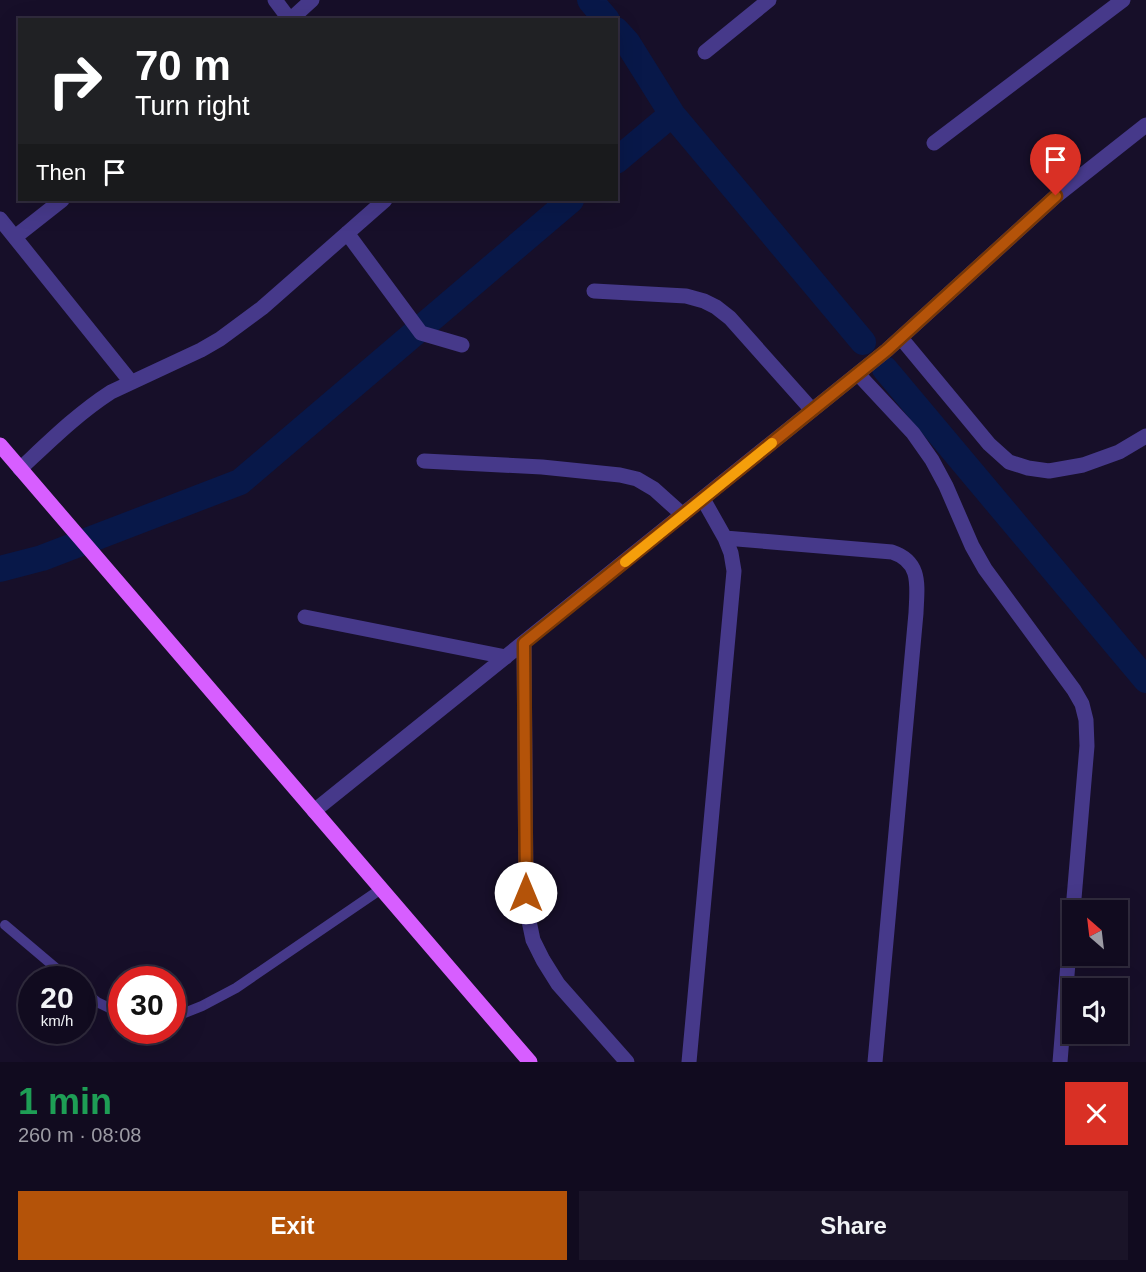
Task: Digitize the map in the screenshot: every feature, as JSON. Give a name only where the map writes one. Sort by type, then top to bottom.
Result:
[{"type":"main road","points":[[0,445],[530,1062]]},
{"type":"street","points":[[275,0],[289,18]]},
{"type":"street","points":[[291,18],[312,0]]},
{"type":"street","points":[[705,52],[769,0]]},
{"type":"street","points":[[934,143],[1124,0]]},
{"type":"street","points":[[314,811],[858,374],[901,338],[1056,196],[1146,125]]},
{"type":"street","points":[[15,237],[61,201]]},
{"type":"street","points":[[20,469],[78,416],[111,392],[182,360],[220,339],[262,308],[384,201]]},
{"type":"street","points":[[0,219],[131,382]]},
{"type":"street","points":[[347,233],[421,333],[462,345]]},
{"type":"street","points":[[594,291],[686,296],[716,307],[730,318],[813,410]]},
{"type":"street","points":[[901,338],[989,444],[1009,462],[1049,471],[1083,465],[1119,452],[1146,436]]},
{"type":"street","points":[[858,374],[913,433],[932,460],[985,569],[1060,670],[1082,704],[1086,720],[1087,746],[1074,900]]},
{"type":"street","points":[[424,461],[542,467],[620,475],[637,479],[654,489],[683,515]]},
{"type":"street","points":[[689,1062],[734,571],[731,553],[725,538],[703,499]]},
{"type":"street","points":[[725,538],[892,552],[910,562],[915,571],[916,613],[874,1062]]},
{"type":"street","points":[[305,617],[506,657]]},
{"type":"street","points":[[524,643],[526,893],[533,940],[558,984],[627,1062]]},
{"type":"street","points":[[1060,1062],[1068,966]]},
{"type":"lane","points":[[186,1012],[236,988],[381,889]]},
{"type":"lane","points":[[5,925],[53,966]]},
{"type":"waterway","points":[[590,0],[605,18]]},
{"type":"waterway","points":[[618,32],[627,42],[672,114],[863,342]]},
{"type":"waterway","points":[[618,159],[672,114]]},
{"type":"waterway","points":[[0,569],[42,558],[240,482],[570,201]]},
{"type":"waterway","points":[[885,369],[1146,680]]},
{"type":"slow traffic","points":[[625,562],[772,443]]},
{"type":"route","points":[[526,893],[524,643],[887,350],[1056,196]]}]
